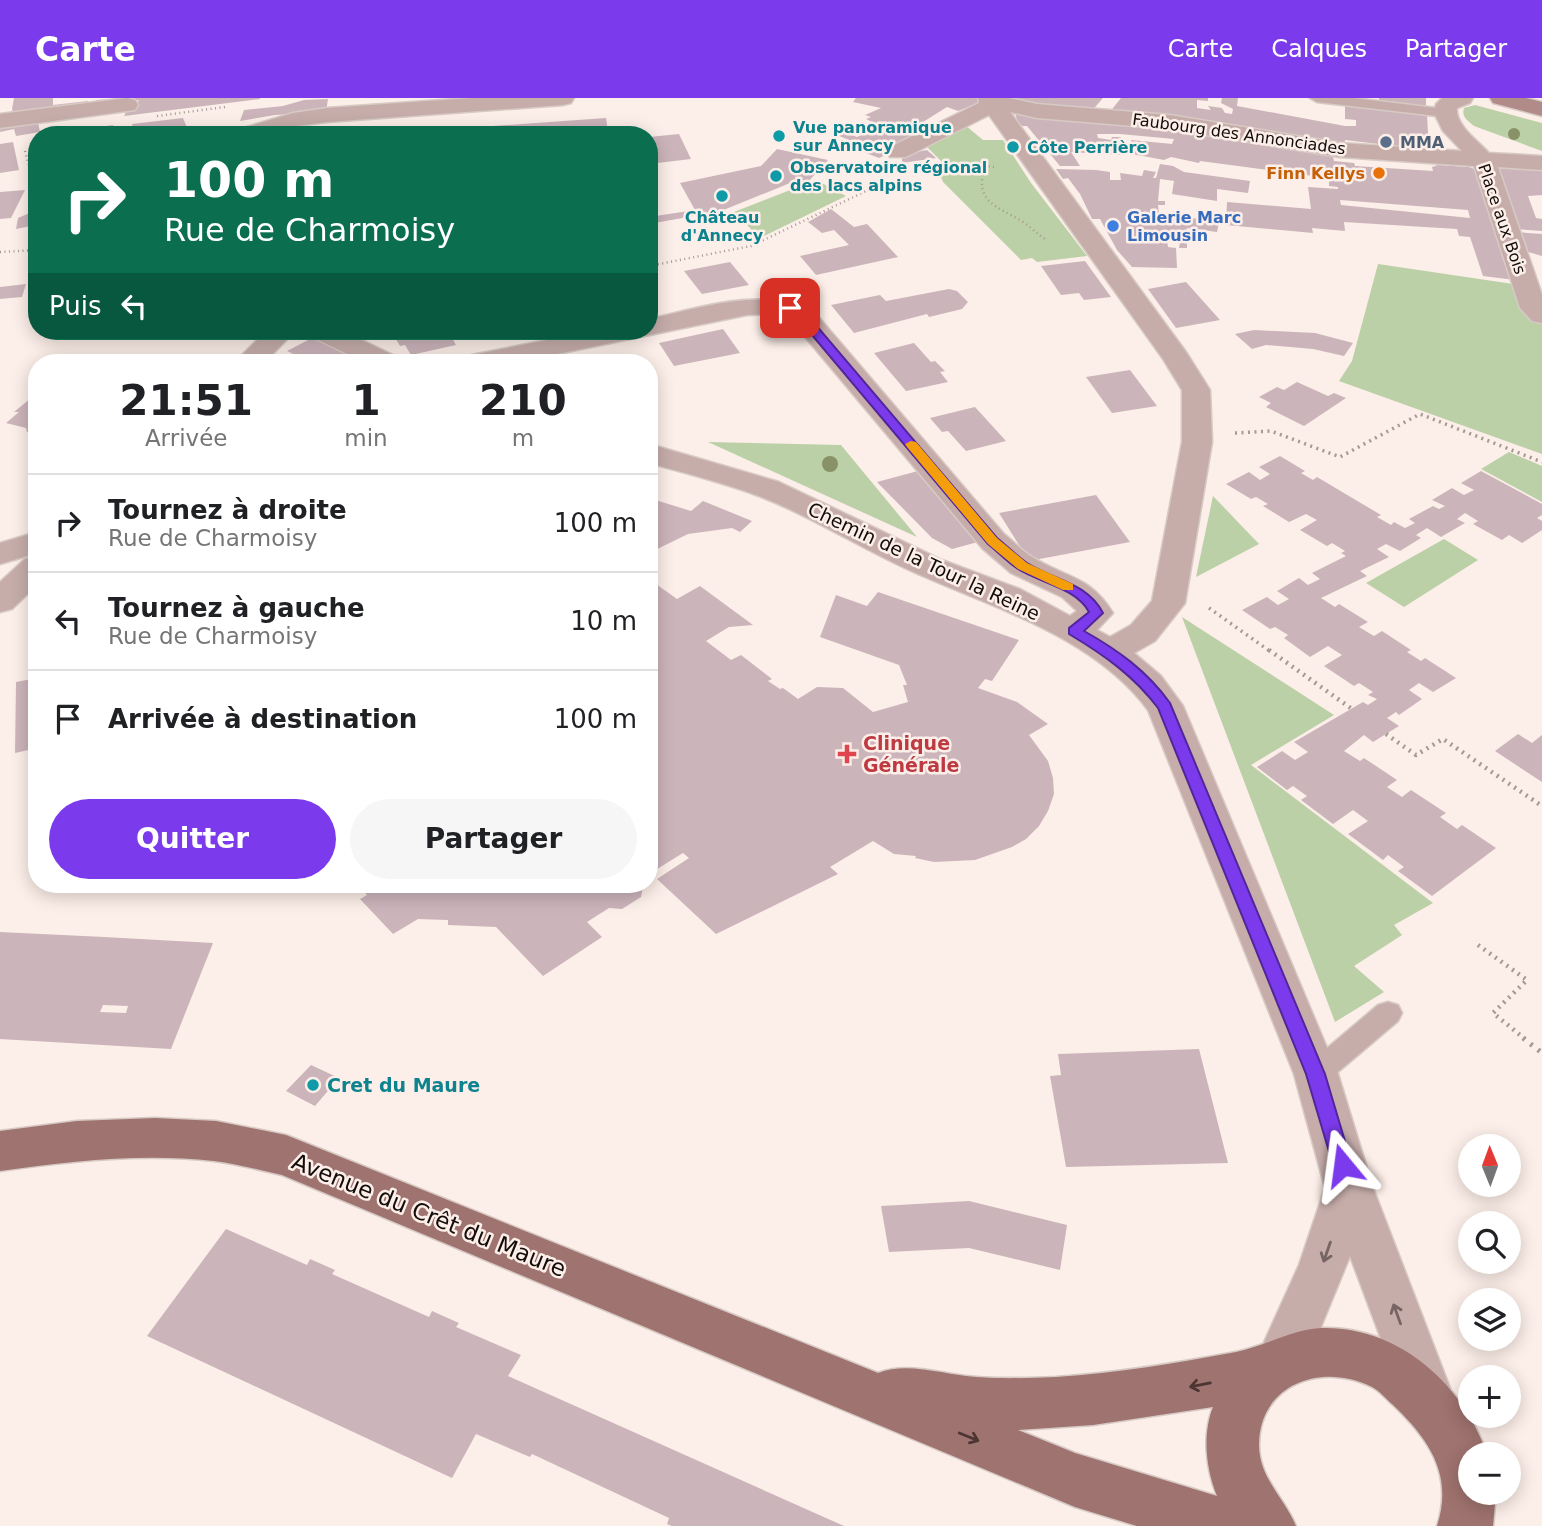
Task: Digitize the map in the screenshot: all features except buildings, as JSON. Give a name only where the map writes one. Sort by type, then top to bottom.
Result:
[{"type":"main road","points":[[1501,98],[1542,109]]},
{"type":"main road","name":"Avenue du Crêt du Maure","points":[[0,1151],[42,1145],[162,1138],[209,1140],[286,1156],[1075,1480],[1226,1526]]},
{"type":"main road","name":"Avenue du Crêt du Maure","points":[[838,1384],[989,1404],[1071,1401],[1192,1387],[1315,1351],[1354,1356],[1387,1367],[1429,1401],[1455,1437],[1468,1476],[1469,1516],[1465,1526]]},
{"type":"main road","points":[[1268,1526],[1253,1508],[1239,1483],[1233,1447],[1235,1417],[1251,1384],[1274,1365]]},
{"type":"street","points":[[274,126],[327,115],[563,98]]},
{"type":"street","points":[[898,152],[991,102],[1176,358],[1196,390],[1197,442],[1168,603],[1143,633],[1110,652]]},
{"type":"street","name":"Faubourg des Annonciades","points":[[991,102],[1037,111],[1170,122],[1340,150],[1542,163]]},
{"type":"street","name":"Place aux Bois","points":[[1451,105],[1451,126],[1484,161],[1532,308],[1542,315]]},
{"type":"street","points":[[0,121],[87,115],[124,118]]},
{"type":"street","points":[[81,126],[124,118]]},
{"type":"street","points":[[21,137],[28,136]]},
{"type":"street","points":[[658,325],[765,306],[790,308],[800,313],[993,541],[1022,566],[1073,590],[1091,602],[1096,613],[1074,631]]},
{"type":"street","points":[[257,354],[272,340]]},
{"type":"street","points":[[340,340],[369,354]]},
{"type":"street","points":[[517,354],[588,340]]},
{"type":"street","name":"Chemin de la Tour la Reine","points":[[658,456],[768,489],[930,567],[1008,597],[1110,652],[1148,684],[1165,706],[1316,1074],[1349,1188],[1429,1401]]},
{"type":"street","points":[[0,554],[28,545]]},
{"type":"street","points":[[0,601],[28,575]]},
{"type":"street","points":[[1274,1365],[1319,1276],[1349,1188]]},
{"type":"lane","points":[[1317,98],[1451,105]]},
{"type":"lane","points":[[1316,1074],[1388,1013]]},
{"type":"path","points":[[124,118],[233,106]]},
{"type":"path","points":[[21,137],[28,162]]},
{"type":"path","points":[[658,264],[751,246],[883,183],[898,152]]},
{"type":"path","points":[[0,252],[28,250]]},
{"type":"path","points":[[1197,442],[1244,431],[1271,431],[1340,457],[1420,414],[1542,462]]},
{"type":"path","points":[[1171,582],[1352,709]]},
{"type":"path","points":[[1387,734],[1416,755],[1443,739],[1542,806]]},
{"type":"path","points":[[1478,945],[1527,980],[1493,1013],[1542,1053]]},
{"type":"green space","points":[[1475,105],[1542,123],[1542,151],[1474,126],[1463,111],[1464,108]]},
{"type":"green space","points":[[965,125],[983,140],[1003,140],[1031,183],[1087,256],[1037,262],[1032,258],[1021,260],[943,182],[937,167],[944,164],[926,146]]},
{"type":"green space","points":[[816,180],[846,196],[760,238],[734,212]]},
{"type":"green space","points":[[1378,264],[1513,284],[1522,312],[1542,314],[1542,454],[1339,381],[1352,361]]},
{"type":"green space","points":[[708,442],[841,445],[917,537]]},
{"type":"green space","points":[[1509,452],[1542,466],[1542,502],[1481,469]]},
{"type":"green space","points":[[1213,496],[1259,544],[1196,577]]},
{"type":"green space","points":[[1444,539],[1478,560],[1404,607],[1366,583]]},
{"type":"green space","points":[[1182,617],[1334,715],[1251,765],[1433,903],[1394,925],[1402,935],[1354,966],[1384,992],[1335,1022]]},
{"type":"slow traffic","points":[[911,444],[993,541],[1022,566],[1068,587]]},
{"type":"place","name":"Vue panoramique sur Annecy","points":[[779,136]]},
{"type":"place","name":"MMA","points":[[1386,142]]},
{"type":"place","name":"Côte Perrière","points":[[1013,147]]},
{"type":"place","name":"Finn Kellys","points":[[1379,173]]},
{"type":"place","name":"Observatoire régional des lacs alpins","points":[[776,176]]},
{"type":"place","name":"Château d'Annecy","points":[[722,196]]},
{"type":"place","name":"Galerie Marc Limousin","points":[[1113,226]]},
{"type":"place","name":"Clinique Générale","points":[[847,754]]},
{"type":"place","name":"Cret du Maure","points":[[313,1085]]},
{"type":"route","points":[[790,308],[800,313],[993,541],[1022,566],[1073,590],[1091,602],[1096,613],[1074,631],[1110,652],[1148,684],[1165,706],[1316,1074],[1343,1165]]}]
